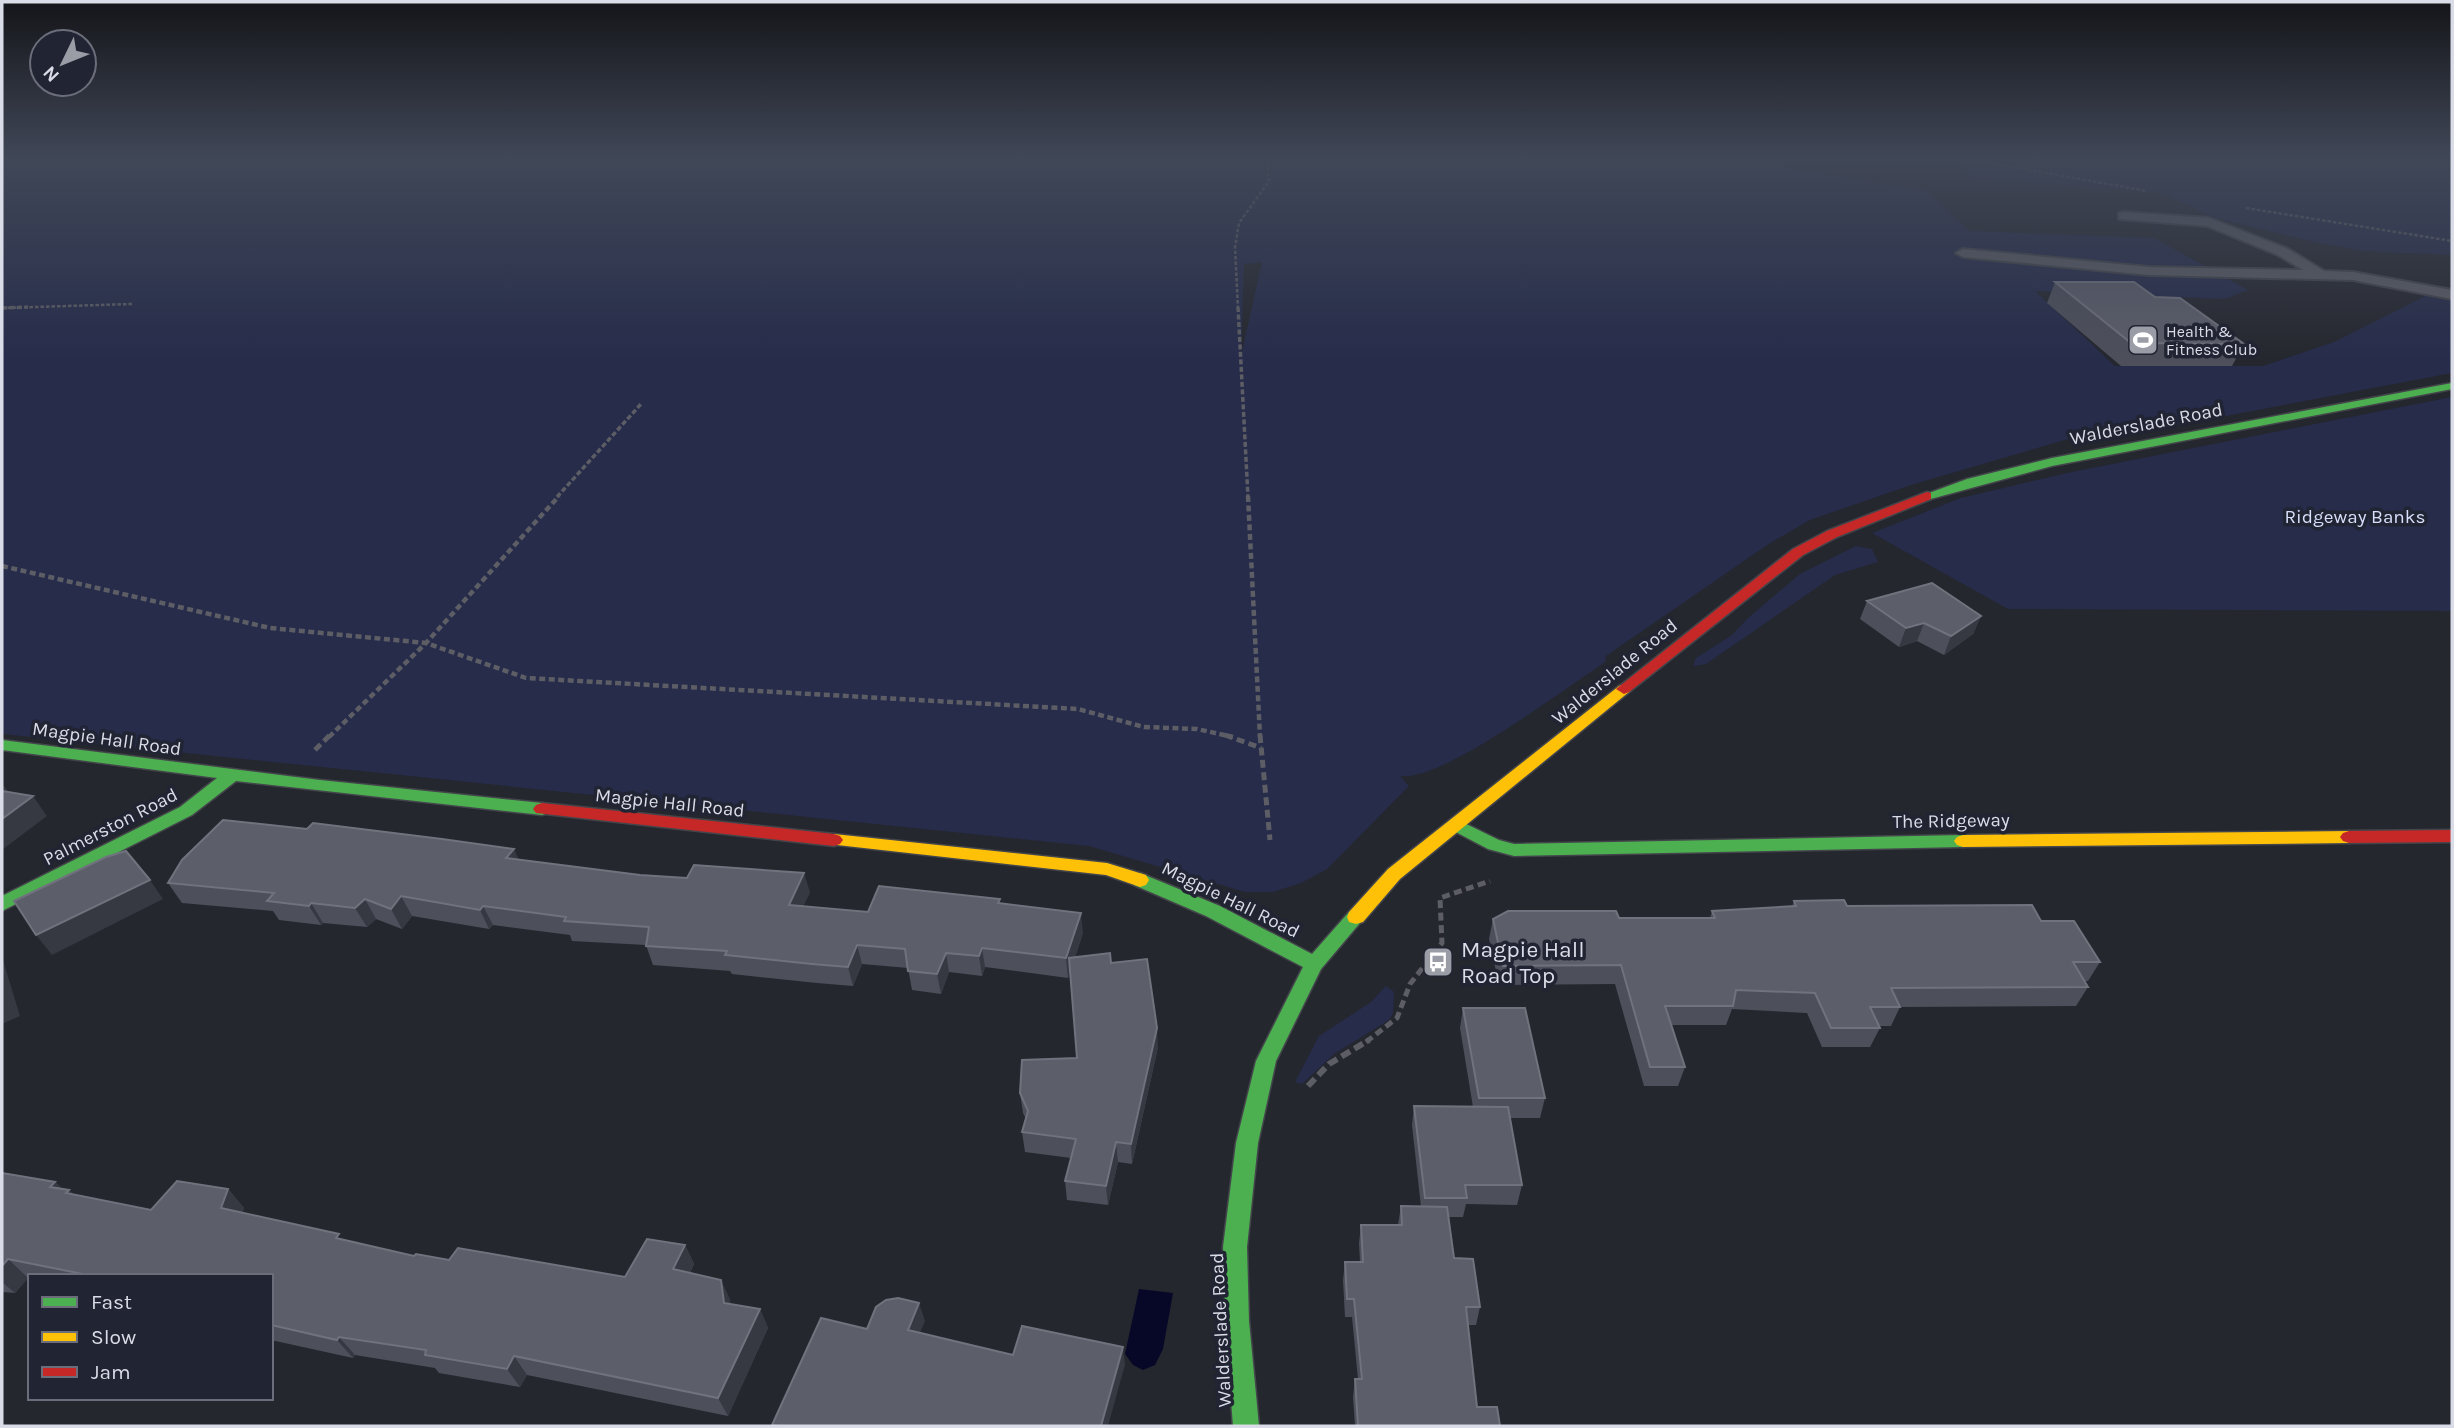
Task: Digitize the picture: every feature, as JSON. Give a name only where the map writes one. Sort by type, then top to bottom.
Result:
[{"type":"street","name":"Walderslade Road","points":[[1246,1426],[1237,1321],[1235,1247],[1247,1143],[1266,1061],[1314,964],[1394,874],[1715,616],[1798,552],[1832,534],[1898,506],[1971,482],[2052,462],[2452,386]]},
{"type":"street","name":"Magpie Hall Road","points":[[2,745],[231,776],[1107,869],[1145,880],[1196,903],[1314,964]]},
{"type":"street","name":"Palmerston Road","points":[[2,904],[186,811],[231,776]]},
{"type":"street","name":"The Ridgeway","points":[[1456,825],[1494,845],[1514,850],[1799,843],[2452,836]]},
{"type":"lane","points":[[2220,227],[2283,252],[2319,274]]},
{"type":"lane","points":[[1963,253],[2149,271],[2319,274],[2373,278],[2452,295]]},
{"type":"path","points":[[1238,227],[1235,247],[1261,748],[1270,840]]},
{"type":"path","points":[[2,308],[132,304]]},
{"type":"path","points":[[277,781],[309,755],[426,643],[641,404]]},
{"type":"path","points":[[2,566],[270,628],[426,643],[526,678],[1078,709],[1144,727],[1197,729],[1238,737],[1261,748]]},
{"type":"path","points":[[1301,1096],[1342,1052],[1381,1031],[1398,1017],[1410,985],[1442,943],[1440,898],[1500,878]]},
{"type":"green space","points":[[2,227],[1964,227],[1969,231],[2154,238],[2248,290],[2225,299],[2035,291],[2115,366],[2263,366],[2334,342],[2427,295],[2452,299],[2452,373],[2099,440],[2082,435],[1911,485],[1810,520],[1770,543],[1606,656],[1605,662],[1498,735],[1442,765],[1419,774],[1400,776],[1409,786],[1327,869],[1301,883],[1273,892],[1245,892],[1089,846],[2,734]],"holes":[[[1262,262],[1241,356],[1244,264]]]},
{"type":"green space","points":[[2252,227],[2452,227],[2452,255],[2364,251]]},
{"type":"green space","name":"Ridgeway Banks","points":[[2452,397],[2452,611],[2008,609],[1872,533],[1961,498],[2067,473]]},
{"type":"green space","points":[[1856,546],[1872,549],[1878,562],[1835,575],[1706,664],[1693,666],[1696,658],[1732,635],[1800,574]]},
{"type":"green space","points":[[1386,986],[1394,992],[1393,1013],[1389,1020],[1334,1054],[1302,1084],[1295,1082],[1319,1036],[1371,1002]]},
{"type":"shaded area","points":[[1139,1289],[1173,1293],[1163,1349],[1155,1365],[1143,1370],[1133,1365],[1125,1354]]},
{"type":"building","points":[[2055,282],[2134,282],[2155,297],[2180,298],[2244,344],[2131,343]]},
{"type":"building","points":[[1932,583],[1981,616],[1951,636],[1924,623],[1906,628],[1867,601]]},
{"type":"building","points":[[2,791],[33,796],[2,819]]},
{"type":"building","points":[[223,820],[307,829],[313,823],[442,839],[514,849],[506,858],[640,875],[687,878],[694,865],[804,873],[789,905],[868,912],[879,886],[1000,899],[998,903],[1081,913],[1066,958],[982,948],[979,956],[946,953],[937,974],[908,971],[905,949],[857,945],[848,967],[812,964],[725,955],[727,951],[646,946],[649,927],[564,921],[566,917],[483,906],[480,910],[401,896],[391,909],[365,899],[355,908],[311,903],[309,906],[267,901],[274,893],[168,883],[182,860]]},
{"type":"building","points":[[126,851],[150,880],[36,935],[14,901],[106,857]]},
{"type":"building","points":[[1844,900],[1847,906],[2032,905],[2041,921],[2074,921],[2100,962],[2073,962],[2088,987],[1891,988],[1900,1007],[1870,1007],[1880,1028],[1831,1028],[1815,993],[1736,990],[1733,1006],[1665,1006],[1685,1067],[1650,1067],[1621,965],[1503,966],[1493,919],[1508,911],[1616,911],[1619,918],[1715,918],[1712,911],[1796,906],[1794,901]]},
{"type":"building","points":[[1110,953],[1111,963],[1147,959],[1157,1028],[1131,1144],[1116,1142],[1106,1186],[1065,1181],[1076,1139],[1022,1132],[1028,1111],[1020,1093],[1022,1060],[1077,1058],[1069,958]]},
{"type":"building","points":[[1463,1008],[1525,1008],[1545,1098],[1479,1098]]},
{"type":"building","points":[[1414,1106],[1508,1107],[1522,1185],[1465,1185],[1467,1198],[1425,1198]]},
{"type":"building","points":[[2,1173],[55,1182],[50,1187],[69,1190],[66,1193],[151,1210],[177,1181],[228,1189],[221,1208],[339,1234],[336,1238],[414,1256],[416,1254],[449,1260],[458,1248],[625,1277],[647,1239],[685,1245],[673,1269],[721,1280],[724,1303],[760,1309],[718,1398],[514,1356],[507,1369],[425,1355],[426,1350],[339,1337],[337,1340],[273,1325],[273,1274],[83,1274],[8,1259],[2,1266]]},
{"type":"building","points":[[1401,1206],[1447,1207],[1454,1258],[1473,1259],[1480,1307],[1466,1307],[1477,1407],[1497,1407],[1500,1426],[1358,1426],[1355,1379],[1362,1379],[1354,1299],[1347,1299],[1345,1262],[1363,1262],[1361,1225],[1402,1225]]},
{"type":"building","points":[[898,1298],[919,1303],[908,1330],[1013,1355],[1022,1326],[1123,1347],[1101,1426],[772,1425],[821,1318],[867,1329],[876,1307],[886,1300]]},
{"type":"traffic: fast","points":[[1927,496],[2052,462],[2452,386]]},
{"type":"traffic: fast","points":[[2,745],[320,786],[542,809]]},
{"type":"traffic: fast","points":[[2,904],[186,811],[231,776]]},
{"type":"traffic: fast","points":[[1456,825],[1494,845],[1514,850],[1963,841]]},
{"type":"traffic: fast","points":[[1140,880],[1213,911],[1314,964]]},
{"type":"traffic: fast","points":[[1246,1426],[1237,1321],[1235,1247],[1247,1143],[1266,1061],[1314,964],[1356,917]]},
{"type":"traffic: slow","points":[[1356,917],[1394,874],[1624,689]]},
{"type":"traffic: slow","points":[[1963,841],[2349,837]]},
{"type":"traffic: slow","points":[[834,840],[1107,869],[1140,880]]},
{"type":"traffic: jam","points":[[1624,689],[1798,552],[1832,534],[1927,496]]},
{"type":"traffic: jam","points":[[542,809],[834,840]]},
{"type":"traffic: jam","points":[[2349,837],[2452,836]]},
{"type":"place","name":"Health & Fitness Club","points":[[2143,340]]},
{"type":"place","name":"Magpie Hall Road Top","points":[[1438,962]]}]
